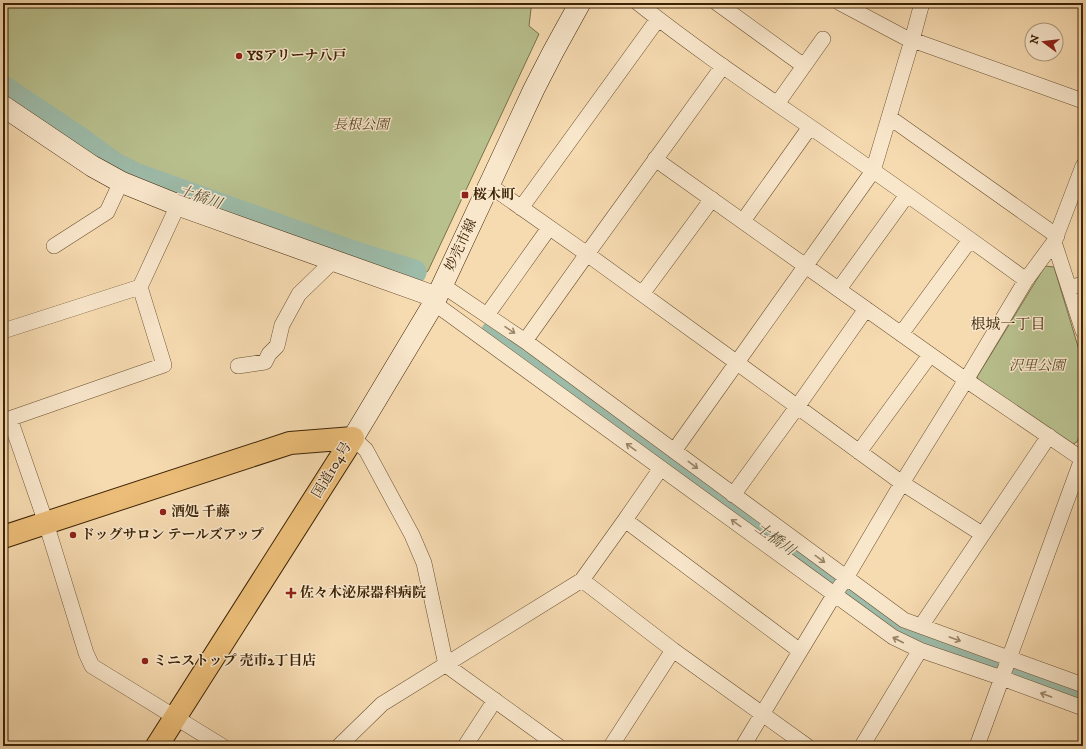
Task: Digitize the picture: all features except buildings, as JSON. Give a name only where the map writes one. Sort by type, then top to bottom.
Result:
[{"type":"highway","name":"国道104号","points":[[3,537],[290,443],[353,438]]},
{"type":"highway","name":"国道104号","points":[[157,746],[353,438]]},
{"type":"street","name":"妙売市線","points":[[353,438],[437,295],[553,52],[580,3]]},
{"type":"street","points":[[717,3],[804,66]]},
{"type":"street","points":[[840,3],[904,37],[1083,101]]},
{"type":"street","points":[[674,451],[873,170],[922,3]]},
{"type":"street","points":[[643,5],[658,19],[723,66],[873,170],[1026,280]]},
{"type":"street","points":[[521,208],[658,19]]},
{"type":"street","points":[[777,104],[823,39]]},
{"type":"street","points":[[525,341],[723,66]]},
{"type":"street","points":[[3,106],[92,166],[121,182],[178,205],[331,260],[437,295],[487,316],[525,341],[904,620],[1083,685]]},
{"type":"street","points":[[889,117],[1055,239],[1076,286],[1083,331]]},
{"type":"street","points":[[743,221],[810,127]]},
{"type":"street","points":[[655,159],[966,380],[1082,457],[977,746]]},
{"type":"street","points":[[743,746],[1026,280],[1055,239],[1083,168]]},
{"type":"street","points":[[54,246],[108,212],[121,182]]},
{"type":"street","points":[[489,185],[587,254],[902,484],[982,534]]},
{"type":"street","points":[[839,289],[907,195]]},
{"type":"street","points":[[642,294],[712,199]]},
{"type":"street","points":[[178,205],[140,287],[164,365],[7,420],[46,523],[86,653],[92,666],[222,746]]},
{"type":"street","points":[[487,316],[549,228]]},
{"type":"street","points":[[901,334],[970,240]]},
{"type":"street","points":[[238,366],[265,362],[269,354],[277,346],[282,326],[299,294],[329,265],[331,260]]},
{"type":"street","points":[[3,331],[140,287]]},
{"type":"street","points":[[437,295],[661,468],[893,637],[920,650],[1083,708]]},
{"type":"street","points":[[733,495],[798,407],[866,308]]},
{"type":"street","points":[[860,452],[930,354]]},
{"type":"street","points":[[921,626],[1049,436]]},
{"type":"street","points":[[353,438],[366,450],[412,535],[424,563],[446,665],[558,746]]},
{"type":"street","points":[[339,746],[382,704],[582,580],[661,468]]},
{"type":"street","points":[[625,520],[800,651]]},
{"type":"street","points":[[582,580],[673,650],[763,713],[807,746]]},
{"type":"street","points":[[611,746],[673,650]]},
{"type":"street","points":[[862,746],[920,650]]},
{"type":"street","points":[[465,746],[494,700]]},
{"type":"green space","name":"長根公園","points":[[3,3],[531,3],[529,26],[539,34],[428,271],[420,276],[408,273],[331,243],[325,246],[134,178],[98,159],[3,95]]},
{"type":"green space","name":"沢里公園","points":[[1045,266],[1054,267],[1083,363],[1083,424],[1077,442],[1071,445],[979,381],[977,377]]},
{"type":"waterway","name":"土橋川","points":[[3,88],[81,140],[115,165],[135,175],[356,254],[414,272]]},
{"type":"waterway","name":"土橋川","points":[[493,333],[906,632],[1083,696]]},
{"type":"place","name":"YSアリーナ八戸","points":[[239,56]]},
{"type":"place","name":"桜木町","points":[[465,195]]},
{"type":"place","name":"酒処 千藤","points":[[163,512]]},
{"type":"place","name":"ドッグサロン テールズアップ","points":[[73,535]]},
{"type":"place","name":"佐々木泌尿器科病院","points":[[291,593]]},
{"type":"place","name":"ミニストップ 売市2丁目店","points":[[145,661]]},
{"type":"district","name":"根城一丁目","points":[[1008,324]]}]
